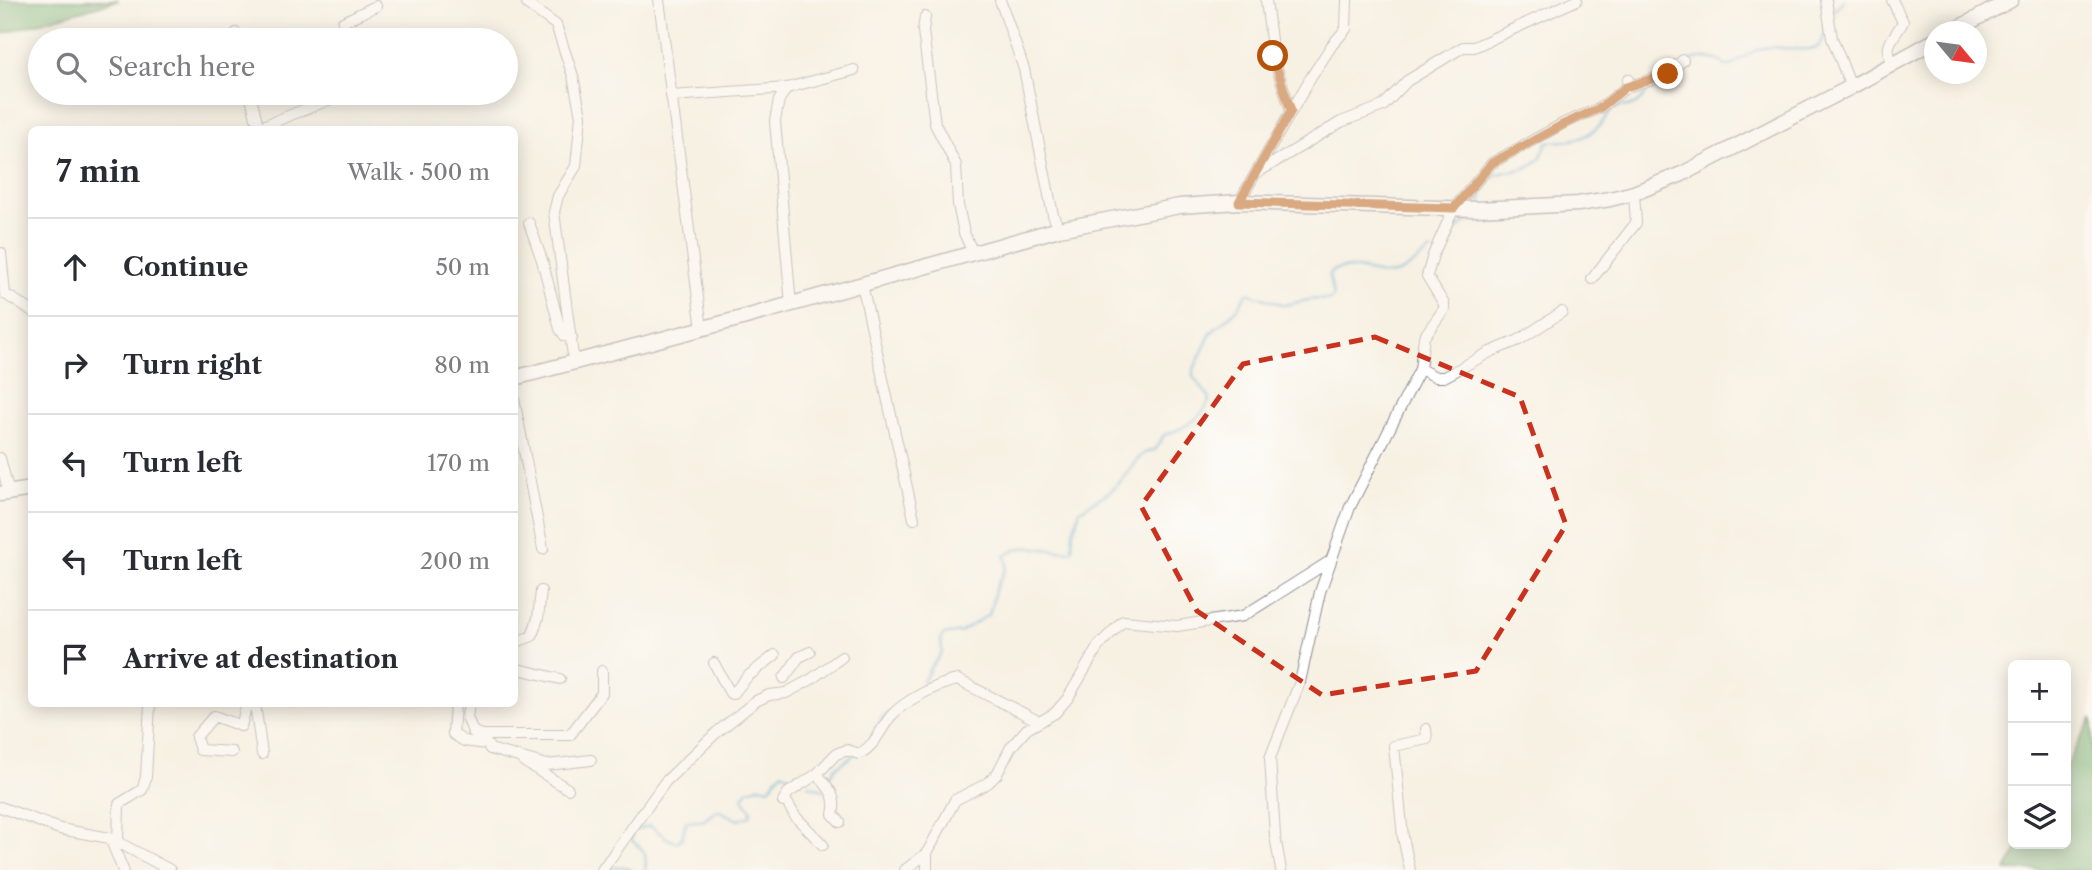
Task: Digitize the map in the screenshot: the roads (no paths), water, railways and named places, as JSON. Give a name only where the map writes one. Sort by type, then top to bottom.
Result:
[{"type":"main road","points":[[1972,21],[2011,0]]},
{"type":"main road","points":[[518,377],[702,329],[1059,229],[1180,206],[1239,202],[1454,208],[1578,204],[1634,193],[1682,174],[1924,47]]},
{"type":"main road","points":[[4,493],[28,490]]},
{"type":"street","points":[[659,0],[702,329]]},
{"type":"street","points":[[1000,0],[1024,69],[1053,215],[1059,229]]},
{"type":"street","points":[[1266,0],[1273,56],[1291,111]]},
{"type":"street","points":[[1239,202],[1291,111],[1332,45],[1346,29],[1347,0]]},
{"type":"street","points":[[1255,174],[1340,122],[1383,106],[1407,81],[1463,47],[1474,47],[1577,0]]},
{"type":"street","points":[[1826,0],[1832,38],[1851,87]]},
{"type":"street","points":[[1892,0],[1903,22],[1888,46],[1887,53],[1893,64]]},
{"type":"street","points":[[527,4],[556,25],[573,76],[582,116],[576,166],[558,196],[554,212],[574,363]]},
{"type":"street","points":[[344,28],[343,22],[376,6]]},
{"type":"street","points":[[925,17],[923,31],[935,124],[957,165],[958,205],[964,233],[973,253]]},
{"type":"street","points":[[1280,870],[1273,818],[1270,758],[1300,682],[1330,561],[1350,507],[1420,369],[1424,337],[1444,309],[1444,304],[1427,276],[1433,255],[1454,208],[1492,163],[1600,108],[1627,83],[1668,74],[1683,60]]},
{"type":"street","points":[[671,96],[788,88],[854,70]]},
{"type":"street","points":[[788,88],[779,100],[775,121],[791,304]]},
{"type":"street","points":[[253,105],[257,126]]},
{"type":"street","points":[[265,126],[317,105]]},
{"type":"street","points":[[1592,279],[1636,223],[1634,193]]},
{"type":"street","points":[[529,223],[560,329],[565,336],[572,338]]},
{"type":"street","points":[[1,253],[5,294],[28,308]]},
{"type":"street","points":[[862,284],[914,519]]},
{"type":"street","points":[[1420,369],[1436,377],[1444,377],[1519,340],[1562,312]]},
{"type":"street","points":[[518,420],[543,549]]},
{"type":"street","points":[[0,457],[4,493]]},
{"type":"street","points":[[905,870],[927,853],[955,800],[988,783],[997,774],[1011,747],[1027,729],[1055,713],[1068,698],[1099,645],[1123,621],[1177,626],[1243,616],[1330,561]]},
{"type":"street","points":[[518,641],[532,636],[538,618],[541,591]]},
{"type":"street","points":[[784,678],[799,657],[810,652]]},
{"type":"street","points":[[714,663],[733,694],[761,663],[775,655]]},
{"type":"street","points":[[602,870],[665,782],[716,733],[756,701],[769,695],[786,693],[842,657]]},
{"type":"street","points":[[518,669],[560,678]]},
{"type":"street","points":[[469,707],[467,717],[473,732],[483,736],[570,735],[602,694],[602,671]]},
{"type":"street","points":[[823,845],[784,800],[788,793],[817,774],[841,751],[859,754],[867,750],[893,713],[944,682],[958,680],[1040,722]]},
{"type":"street","points":[[123,870],[114,840],[119,804],[142,790],[146,777],[150,707]]},
{"type":"street","points":[[232,752],[200,750],[196,737],[214,716],[241,726],[246,707]]},
{"type":"street","points":[[255,707],[262,754]]},
{"type":"street","points":[[455,707],[453,734],[464,741],[547,765],[591,760]]},
{"type":"street","points":[[1410,870],[1403,839],[1394,746],[1427,738],[1426,729]]},
{"type":"street","points":[[515,755],[568,789]]},
{"type":"street","points":[[817,774],[832,792],[836,804],[833,814],[840,822]]},
{"type":"street","points":[[0,807],[60,829],[114,840],[170,870]]},
{"type":"street","points":[[927,853],[927,870]]},
{"type":"waterway","points":[[1832,13],[1844,0]]},
{"type":"waterway","points":[[1685,65],[1702,58],[1732,66],[1745,56],[1765,48],[1817,48],[1823,39],[1826,26]]},
{"type":"waterway","points":[[1480,203],[1489,180],[1496,175],[1528,167],[1541,157],[1547,142],[1574,139],[1593,132],[1612,110],[1638,103],[1648,90],[1668,91],[1677,86],[1680,69]]},
{"type":"waterway","points":[[1444,241],[1471,218]]},
{"type":"waterway","points":[[919,691],[930,668],[942,653],[943,635],[961,632],[989,614],[995,590],[1005,570],[1005,556],[1021,548],[1072,550],[1073,532],[1080,510],[1114,488],[1143,454],[1155,450],[1164,435],[1185,426],[1203,411],[1210,398],[1193,377],[1193,371],[1211,333],[1237,309],[1247,293],[1284,305],[1313,299],[1330,300],[1334,295],[1329,275],[1332,271],[1350,268],[1391,275],[1407,268],[1431,250]]},
{"type":"waterway","points":[[870,739],[883,716],[888,713]]},
{"type":"waterway","points":[[829,778],[835,768],[854,755]]},
{"type":"waterway","points":[[645,870],[645,856],[632,841],[632,831],[650,826],[677,842],[682,838],[686,822],[704,820],[718,810],[738,820],[750,816],[751,809],[743,797],[748,790],[761,786],[769,788],[782,772],[800,781]]},
{"type":"waterway","points":[[808,785],[824,790]]},
{"type":"waterway","points":[[610,870],[618,867],[631,870]]}]
